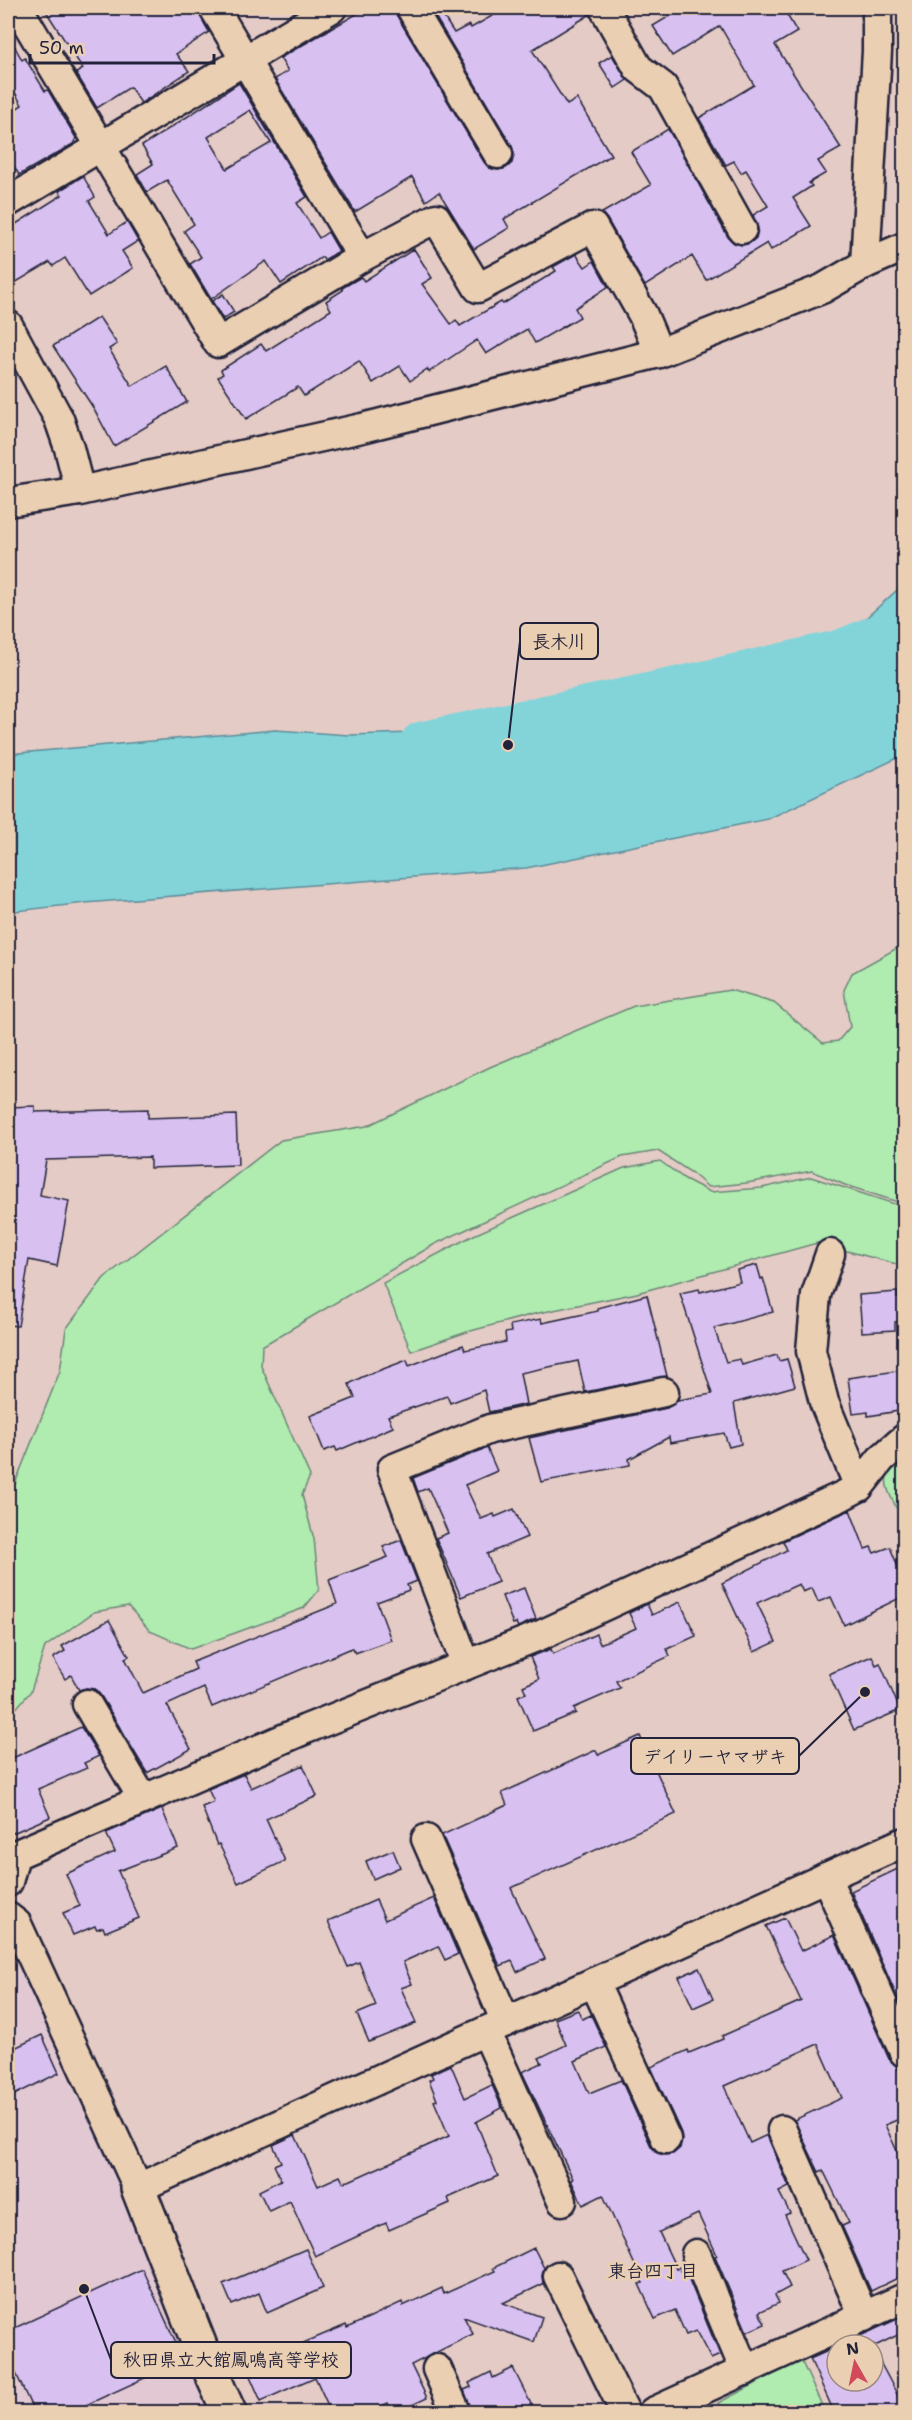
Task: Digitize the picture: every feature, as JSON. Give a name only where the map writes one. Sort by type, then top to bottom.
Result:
[{"type":"street","points":[[18,8],[219,343],[362,257],[436,218],[478,288],[593,227],[643,315],[658,353]]},
{"type":"street","points":[[214,8],[362,257]]},
{"type":"street","points":[[8,202],[332,8]]},
{"type":"street","points":[[411,8],[498,154]]},
{"type":"street","points":[[604,8],[638,69],[663,87],[742,229]]},
{"type":"street","points":[[865,264],[877,51],[876,8]]},
{"type":"street","points":[[8,502],[80,491],[362,428],[658,353],[822,289],[865,264],[904,247]]},
{"type":"street","points":[[8,325],[59,420],[80,491]]},
{"type":"street","points":[[830,1254],[816,1295],[812,1351],[824,1402],[860,1487]]},
{"type":"street","points":[[466,1665],[392,1469],[490,1430],[664,1392]]},
{"type":"street","points":[[8,1881],[15,1855],[306,1729],[541,1635],[860,1487],[881,1459],[904,1439]]},
{"type":"street","points":[[87,1704],[143,1799]]},
{"type":"street","points":[[426,1839],[562,2201]]},
{"type":"street","points":[[138,2188],[904,1842]]},
{"type":"street","points":[[826,1877],[904,2052]]},
{"type":"street","points":[[8,1917],[17,1924],[17,1955],[138,2188],[205,2359],[229,2412]]},
{"type":"street","points":[[594,1982],[666,2139]]},
{"type":"street","points":[[782,2130],[864,2317]]},
{"type":"street","points":[[696,2253],[745,2371]]},
{"type":"street","points":[[558,2276],[625,2412]]},
{"type":"street","points":[[654,2412],[904,2298]]},
{"type":"street","points":[[437,2368],[456,2412]]},
{"type":"shaded area","points":[[8,1967],[27,1971],[111,2165],[211,2412],[8,2412]]},
{"type":"green space","points":[[899,947],[904,947],[904,1204],[845,1185],[812,1171],[747,1183],[708,1187],[692,1173],[658,1151],[622,1157],[435,1244],[262,1346],[261,1366],[310,1476],[302,1495],[314,1539],[319,1590],[304,1608],[191,1649],[150,1631],[128,1606],[94,1612],[45,1647],[31,1691],[8,1718],[8,1501],[60,1371],[66,1329],[104,1278],[281,1140],[367,1126],[490,1067],[634,1006],[730,990],[774,1003],[823,1043],[838,1041],[850,1027],[844,990],[852,973]]},
{"type":"green space","points":[[660,1161],[685,1179],[710,1192],[762,1188],[811,1177],[904,1207],[904,1266],[817,1243],[637,1293],[534,1314],[467,1332],[411,1351],[383,1283],[474,1235],[624,1168]]},
{"type":"green space","points":[[904,1456],[904,1522],[890,1495],[887,1479],[894,1463]]},
{"type":"green space","points":[[801,2360],[825,2412],[723,2412],[718,2403]]},
{"type":"water","points":[[904,584],[904,755],[768,819],[526,868],[85,903],[8,912],[8,754],[275,730],[349,735],[568,728],[792,684]]},
{"type":"building","points":[[44,8],[198,8],[209,32],[176,54],[189,71],[141,103],[130,87],[97,108],[76,73],[83,69]]},
{"type":"building","points":[[367,8],[395,8],[397,16],[484,162],[489,168],[498,170],[512,163],[514,154],[512,146],[430,8],[438,8],[454,33],[469,25],[471,28],[506,8],[588,8],[589,15],[532,50],[567,105],[577,99],[611,155],[504,219],[509,228],[474,249],[439,192],[426,201],[412,177],[355,212],[275,79],[288,71],[280,58]]},
{"type":"building","points":[[683,8],[783,8],[797,32],[775,45],[841,148],[818,161],[826,173],[809,183],[812,186],[793,198],[811,226],[771,250],[767,243],[706,280],[692,256],[645,286],[602,213],[651,185],[631,152],[668,129],[728,237],[734,243],[742,245],[756,238],[758,229],[753,215],[768,206],[746,170],[741,173],[734,161],[726,165],[699,118],[754,85],[720,26],[672,56],[653,26]]},
{"type":"building","points":[[8,34],[22,60],[25,58],[45,91],[48,90],[76,138],[73,144],[19,175],[8,156],[8,114],[22,105],[8,80]]},
{"type":"building","points":[[612,55],[627,80],[615,88],[599,63]]},
{"type":"building","points":[[239,83],[307,197],[297,203],[319,238],[328,232],[339,251],[324,260],[322,257],[281,284],[266,261],[211,299],[190,264],[201,257],[184,231],[194,224],[167,180],[147,192],[137,174],[153,164],[142,146]],"holes":[[[250,110],[271,143],[227,169],[208,137]]]},
{"type":"building","points":[[83,176],[95,197],[89,201],[109,234],[127,222],[138,241],[122,251],[133,268],[89,296],[65,258],[53,266],[50,262],[8,287],[8,229],[62,195],[59,191]]},
{"type":"building","points":[[414,249],[432,278],[422,284],[451,324],[456,320],[460,326],[501,302],[503,304],[556,271],[553,267],[576,254],[585,267],[594,261],[608,287],[575,308],[580,317],[535,343],[527,329],[486,354],[477,340],[429,372],[427,369],[410,381],[400,366],[373,383],[359,361],[304,396],[298,387],[246,419],[218,377],[223,374],[221,370],[261,344],[266,351],[331,310],[326,301],[343,290],[342,288],[361,277],[364,281]]},
{"type":"building","points":[[223,294],[234,312],[223,319],[212,301]]},
{"type":"building","points":[[99,317],[117,344],[109,349],[132,386],[166,366],[187,402],[114,446],[94,409],[53,346]]},
{"type":"building","points":[[35,1106],[35,1112],[148,1109],[148,1118],[236,1115],[238,1165],[150,1168],[150,1157],[46,1160],[40,1195],[69,1201],[57,1266],[29,1260],[18,1326],[8,1325],[8,1107]]},
{"type":"building","points":[[757,1265],[773,1312],[714,1328],[726,1362],[740,1359],[742,1365],[777,1355],[779,1361],[787,1359],[795,1386],[734,1403],[741,1444],[729,1447],[724,1433],[670,1443],[669,1437],[629,1459],[630,1465],[541,1482],[529,1438],[667,1408],[678,1400],[712,1394],[680,1293],[699,1289],[700,1292],[740,1282],[737,1270]]},
{"type":"building","points":[[897,1292],[897,1298],[904,1298],[904,1321],[895,1322],[895,1330],[862,1332],[859,1295]]},
{"type":"building","points":[[647,1295],[667,1376],[585,1392],[578,1361],[520,1373],[526,1404],[489,1412],[484,1390],[450,1403],[447,1396],[388,1416],[393,1427],[337,1451],[335,1447],[324,1451],[310,1416],[355,1398],[349,1384],[362,1377],[407,1360],[409,1366],[463,1345],[465,1350],[506,1342],[505,1333],[511,1332],[510,1325],[541,1319],[542,1323],[598,1311],[597,1308]]},
{"type":"building","points":[[904,1370],[904,1410],[868,1416],[868,1412],[853,1414],[848,1378]]},
{"type":"building","points":[[487,1448],[497,1471],[465,1485],[481,1519],[494,1514],[495,1517],[514,1509],[527,1537],[487,1554],[498,1582],[461,1597],[436,1538],[448,1533],[428,1488],[418,1492],[413,1478]]},
{"type":"building","points":[[850,1510],[865,1549],[871,1547],[874,1553],[890,1547],[904,1582],[904,1596],[844,1625],[831,1597],[818,1602],[812,1588],[803,1592],[799,1584],[757,1603],[776,1642],[754,1652],[722,1583],[787,1550],[783,1541]]},
{"type":"building","points":[[401,1540],[417,1581],[407,1585],[409,1590],[377,1602],[391,1640],[355,1653],[352,1648],[212,1707],[204,1688],[167,1705],[191,1749],[147,1773],[101,1696],[95,1689],[79,1690],[71,1675],[65,1679],[53,1658],[65,1651],[62,1646],[109,1620],[129,1656],[125,1658],[143,1693],[196,1669],[193,1662],[337,1604],[329,1580],[388,1557],[383,1547]]},
{"type":"building","points":[[524,1588],[536,1619],[518,1627],[516,1623],[513,1624],[502,1596]]},
{"type":"building","points":[[680,1602],[696,1636],[667,1649],[670,1656],[616,1681],[620,1688],[574,1708],[576,1713],[533,1731],[518,1696],[526,1693],[523,1686],[539,1679],[530,1657],[551,1649],[553,1654],[596,1634],[600,1644],[636,1628],[629,1613],[647,1604],[652,1615]]},
{"type":"building","points":[[872,1656],[876,1665],[880,1663],[900,1710],[854,1730],[829,1674]]},
{"type":"building","points":[[81,1727],[99,1756],[84,1763],[87,1768],[38,1789],[50,1817],[8,1835],[8,1760]]},
{"type":"building","points":[[640,1736],[676,1814],[511,1888],[545,1959],[517,1972],[512,1961],[500,1966],[442,1835],[507,1805],[502,1793],[596,1750],[598,1755]]},
{"type":"building","points":[[303,1765],[317,1796],[266,1819],[285,1861],[238,1883],[219,1844],[217,1845],[202,1807],[214,1802],[208,1789],[244,1774],[251,1788]]},
{"type":"building","points":[[162,1809],[178,1848],[118,1871],[139,1918],[105,1932],[103,1927],[97,1929],[95,1926],[73,1935],[63,1913],[80,1906],[66,1874],[115,1852],[106,1833]]},
{"type":"building","points":[[393,1850],[400,1867],[373,1879],[366,1861]]},
{"type":"building","points":[[904,1866],[904,2013],[851,1891]]},
{"type":"building","points":[[434,1898],[458,1954],[445,1960],[438,1946],[403,1962],[412,1984],[401,1988],[416,2023],[369,2042],[357,2014],[376,2006],[359,1962],[348,1967],[328,1921],[376,1900],[385,1920]]},
{"type":"building","points":[[785,1918],[801,1951],[834,1935],[889,2059],[897,2067],[904,2082],[904,2117],[885,2125],[904,2166],[904,2275],[871,2291],[842,2226],[849,2223],[823,2170],[819,2172],[794,2120],[842,2098],[818,2044],[724,2086],[750,2143],[767,2135],[789,2187],[779,2192],[790,2213],[785,2215],[806,2260],[782,2271],[790,2287],[775,2295],[779,2303],[759,2312],[765,2324],[747,2332],[715,2256],[717,2255],[698,2214],[659,2232],[676,2268],[679,2267],[681,2271],[685,2270],[720,2355],[711,2359],[696,2331],[686,2335],[675,2310],[655,2319],[639,2284],[643,2283],[603,2195],[583,2205],[522,2072],[542,2063],[539,2058],[566,2045],[555,2019],[578,2010],[582,2019],[591,2015],[606,2047],[575,2061],[589,2093],[621,2080],[651,2146],[657,2153],[673,2154],[680,2148],[681,2133],[651,2067],[688,2050],[689,2053],[723,2039],[722,2036],[801,2001],[766,1926]]},
{"type":"building","points":[[699,1968],[713,1999],[693,2008],[679,1977]]},
{"type":"building","points":[[42,2035],[59,2073],[8,2098],[8,2051]]},
{"type":"building","points":[[451,2065],[465,2098],[492,2085],[502,2108],[476,2122],[498,2176],[448,2198],[450,2203],[389,2230],[386,2223],[315,2256],[290,2201],[269,2211],[259,2191],[281,2180],[274,2165],[281,2162],[273,2145],[295,2135],[318,2186],[340,2176],[343,2182],[349,2181],[449,2136],[434,2101],[437,2100],[429,2080],[433,2078],[431,2074]]},
{"type":"building","points":[[534,2248],[544,2268],[543,2284],[503,2303],[542,2317],[534,2342],[464,2317],[473,2334],[411,2365],[427,2398],[397,2412],[392,2412],[388,2403],[368,2412],[331,2412],[315,2377],[261,2401],[246,2367],[346,2325],[347,2328],[402,2302],[403,2306],[442,2288],[444,2294],[495,2271],[493,2268]]},
{"type":"building","points":[[306,2249],[323,2288],[267,2313],[259,2293],[232,2305],[223,2284]]},
{"type":"building","points":[[142,2269],[184,2360],[71,2412],[34,2412],[13,2367],[8,2370],[8,2331]]},
{"type":"building","points":[[902,2317],[904,2332],[885,2341],[885,2333],[867,2333]]},
{"type":"building","points":[[825,2352],[825,2392],[810,2359]]},
{"type":"building","points":[[513,2368],[535,2412],[472,2412],[464,2390],[471,2387],[469,2383],[491,2372],[493,2378]]},
{"type":"building","points":[[885,2372],[904,2412],[834,2412],[825,2393],[885,2393]]},
{"type":"waterway","points":[[422,744],[841,652],[904,626]]},
{"type":"place","name":"長木川","points":[[508,745]]},
{"type":"place","name":"デイリーヤマザキ","points":[[865,1692]]},
{"type":"place","name":"秋田県立大館鳳鳴高等学校","points":[[84,2289]]},
{"type":"district","name":"東台四丁目","points":[[653,2271]]}]
